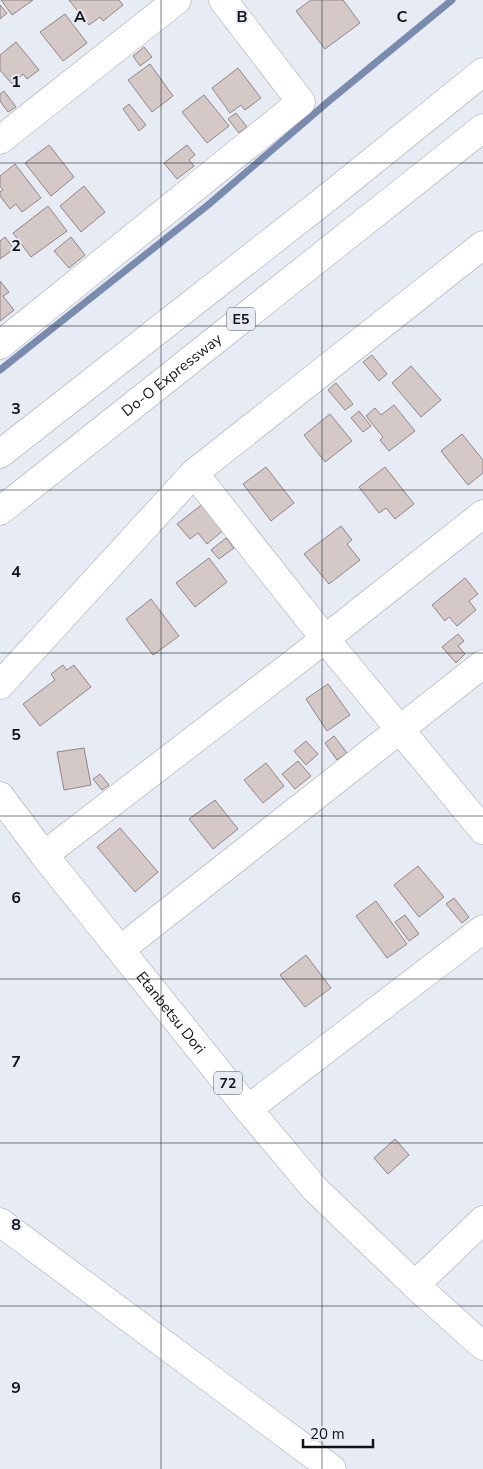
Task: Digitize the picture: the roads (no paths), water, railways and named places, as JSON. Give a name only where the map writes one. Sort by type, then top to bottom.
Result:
[{"type":"main road","points":[[0,140],[178,0]]},
{"type":"main road","points":[[0,345],[301,102],[223,0]]},
{"type":"main road","points":[[0,454],[327,198],[483,72]]},
{"type":"main road","name":"Do-O Expressway","points":[[0,511],[483,128]]},
{"type":"main road","points":[[0,685],[194,474],[483,245]]},
{"type":"main road","points":[[194,474],[325,639],[483,830]]},
{"type":"main road","points":[[44,855],[325,639],[483,514]]},
{"type":"main road","points":[[121,949],[483,664]]},
{"type":"main road","name":"Etanbetsu Dori","points":[[0,796],[44,855],[248,1110],[315,1189],[415,1285],[483,1346]]},
{"type":"main road","points":[[248,1110],[483,928]]},
{"type":"main road","points":[[415,1285],[483,1220]]},
{"type":"main road","points":[[0,1222],[332,1469]]},
{"type":"waterway","points":[[0,370],[208,205],[329,101],[452,0]]}]
